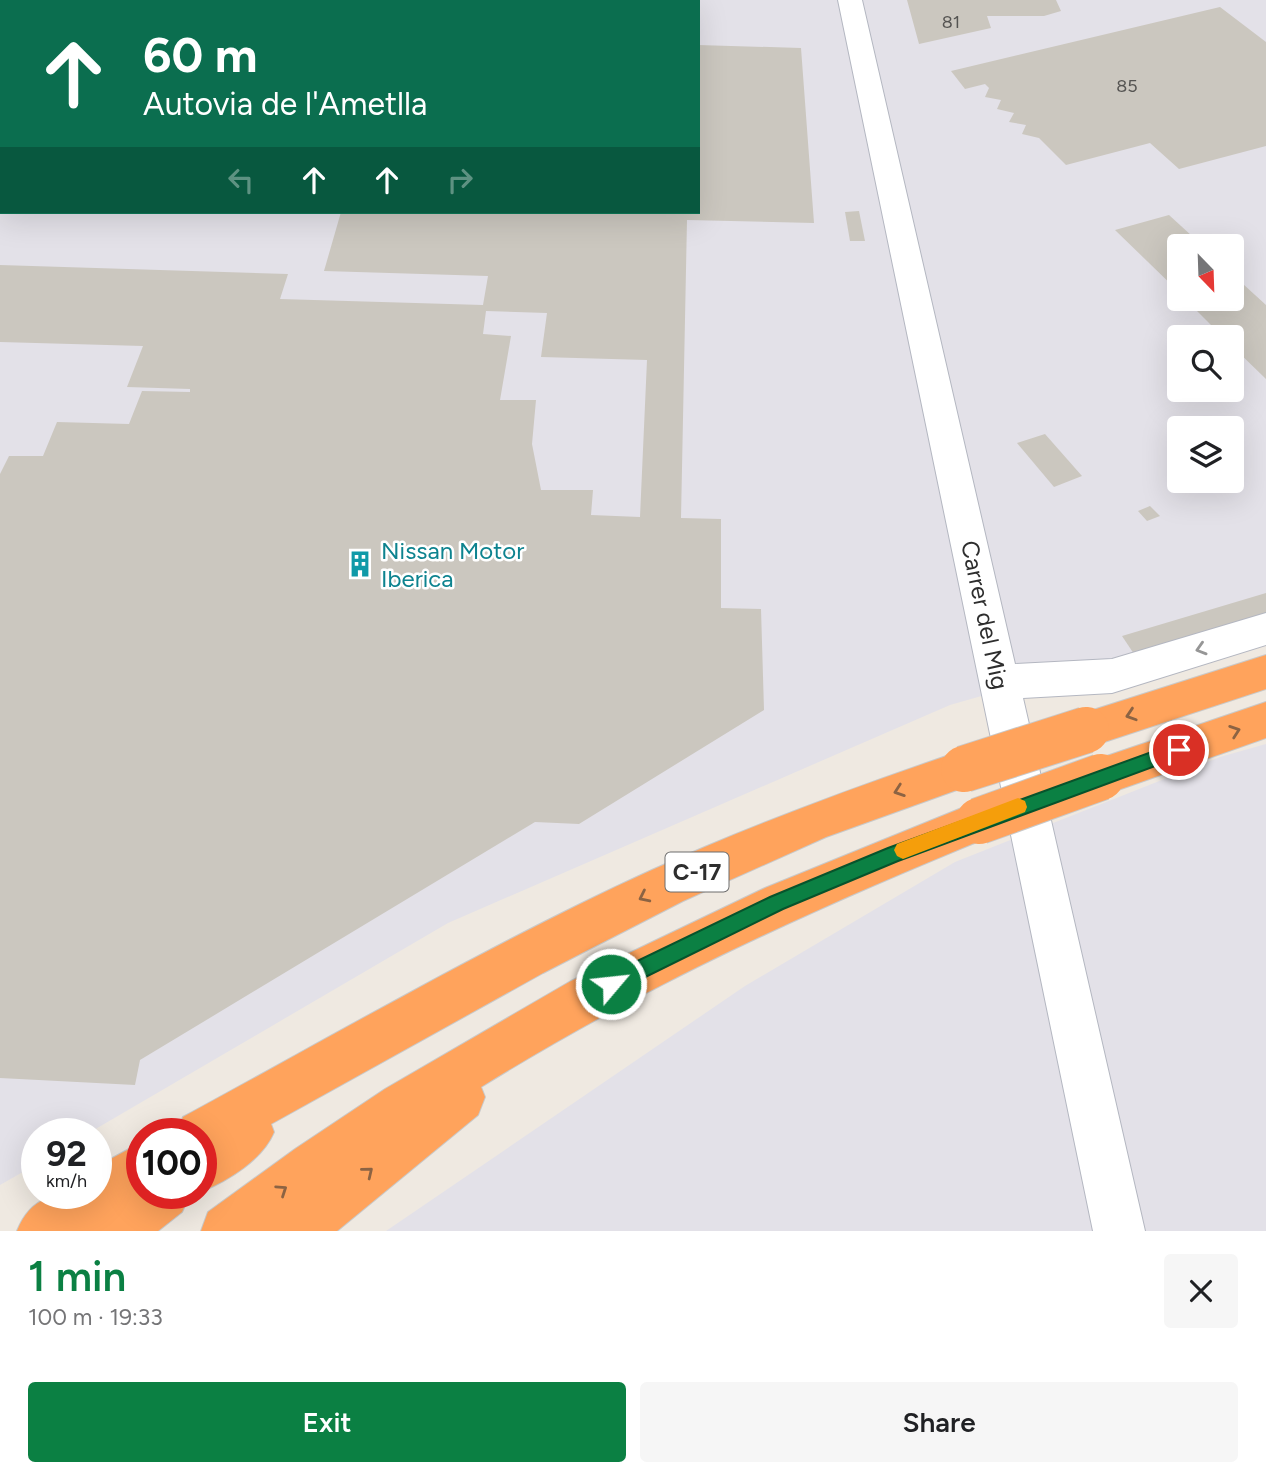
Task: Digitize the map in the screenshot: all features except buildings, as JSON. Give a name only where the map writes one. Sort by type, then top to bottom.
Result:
[{"type":"highway","name":"C-17","points":[[217,1155],[285,1106],[444,1004],[598,920],[716,864],[816,821],[964,769],[1266,672]]},
{"type":"highway","name":"C-17","points":[[227,1231],[266,1201],[417,1099],[569,1007],[631,973],[776,903],[979,821],[1266,720]]},
{"type":"highway","points":[[217,1126],[444,1004]]},
{"type":"highway","points":[[296,1231],[569,1007]]},
{"type":"highway","points":[[43,1231],[126,1178]]},
{"type":"highway","points":[[115,1231],[144,1209]]},
{"type":"street","name":"Carrer del Mig","points":[[850,0],[1119,1231]]},
{"type":"street","points":[[999,681],[1075,680],[1112,676],[1266,629]]},
{"type":"shaded area","points":[[700,0],[1266,0],[1266,614],[950,705],[448,923],[112,1119],[21,1118],[21,1173],[0,1185],[0,214],[700,214]]},
{"type":"shaded area","points":[[1266,744],[1266,1231],[386,1231],[745,986],[955,862],[1220,757]]},
{"type":"slow traffic","points":[[903,850],[1018,807]]},
{"type":"place","name":"Nissan Motor Iberica","points":[[360,564]]},
{"type":"route","points":[[611,984],[776,903],[894,854],[1101,776],[1179,750]]}]
